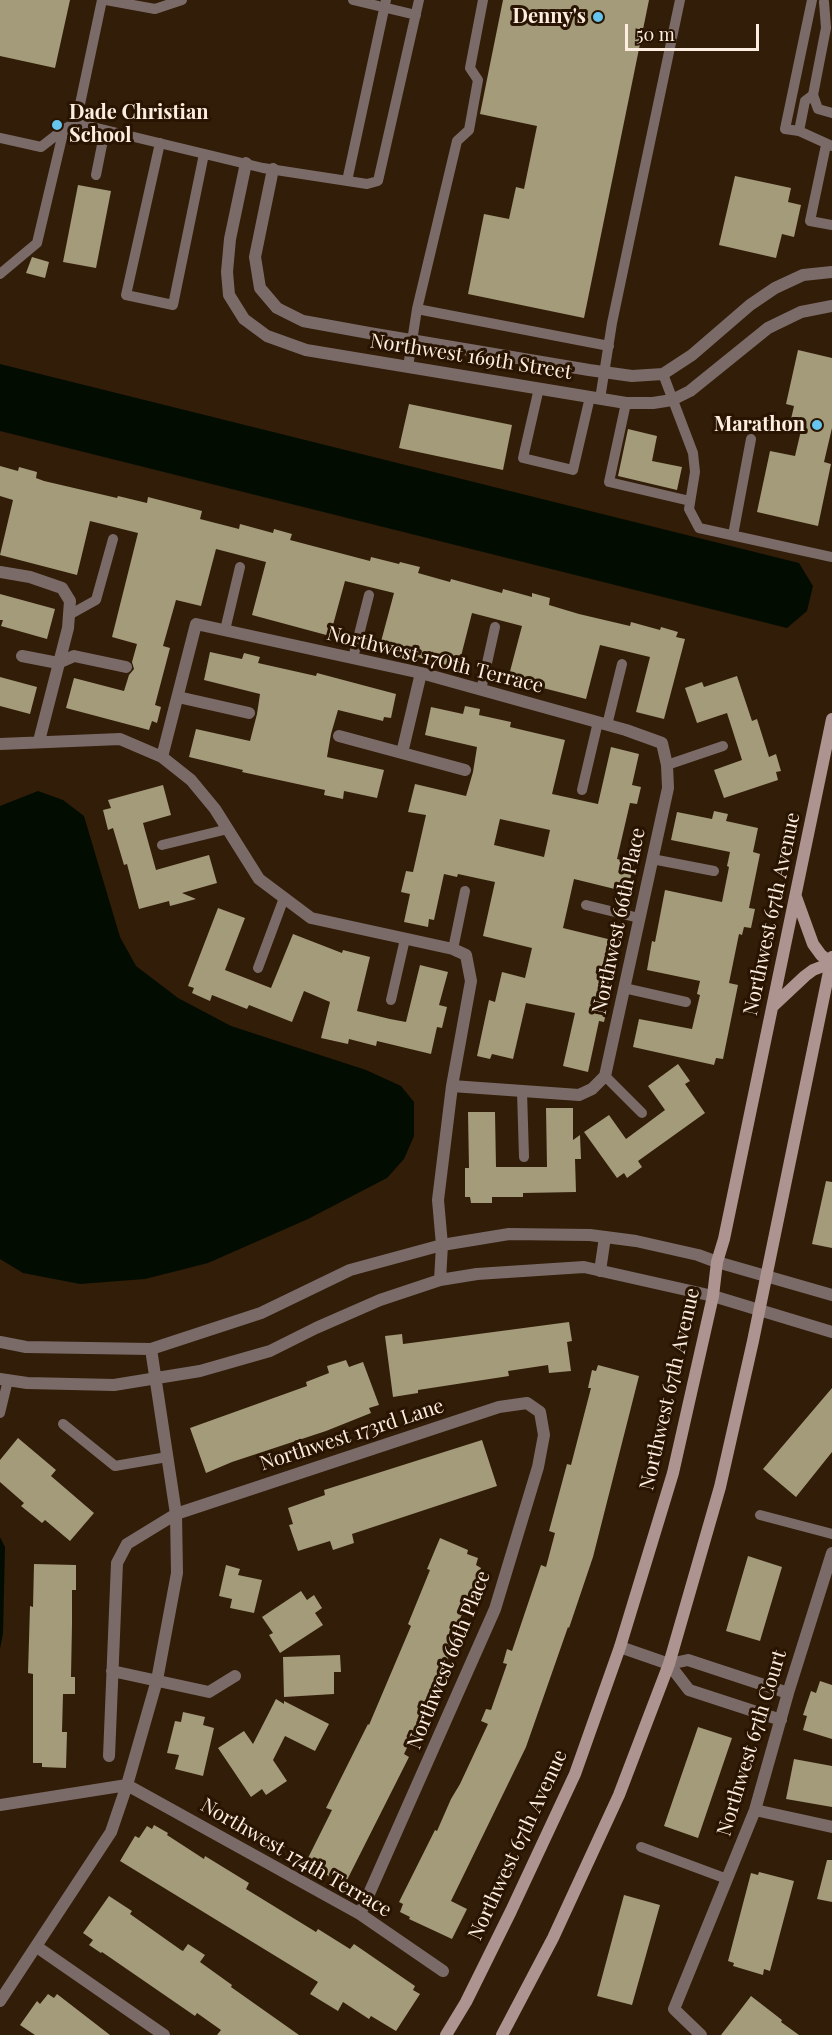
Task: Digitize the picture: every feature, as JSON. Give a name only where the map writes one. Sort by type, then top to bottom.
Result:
[{"type":"main road","name":"Northwest 67th Avenue","points":[[446,2035],[466,2002],[575,1774],[620,1647],[673,1473],[713,1296],[717,1262],[724,1239],[832,719]]},
{"type":"main road","points":[[795,896],[813,944],[821,955],[832,962]]},
{"type":"main road","points":[[773,1006],[813,970],[832,962]]},
{"type":"main road","points":[[502,2035],[553,1938],[619,1795],[669,1664],[720,1487],[832,962]]},
{"type":"street","name":"Northwest 169th Street","points":[[246,164],[230,239],[227,272],[230,295],[244,319],[267,336],[306,350],[626,403],[653,403],[672,400],[690,391],[768,328],[801,312],[832,306]]},
{"type":"street","name":"Northwest 169th Street","points":[[273,169],[255,257],[260,288],[277,308],[303,321],[632,376],[663,374],[692,355],[750,305],[774,288],[803,275],[832,272]]},
{"type":"street","points":[[0,572],[30,577],[62,588],[70,601],[68,628],[39,741]]},
{"type":"street","name":"Northwest 17Oth Terrace","points":[[178,697],[196,624],[420,673],[603,723],[662,742]]},
{"type":"street","points":[[22,656],[58,663],[74,656],[126,667]]},
{"type":"street","points":[[402,753],[420,673]]},
{"type":"street","points":[[162,758],[178,697],[249,713]]},
{"type":"street","points":[[339,736],[465,770]]},
{"type":"street","points":[[0,744],[120,739],[162,758],[191,780],[215,809],[259,879],[311,918],[453,949],[466,955],[471,981],[452,1086],[438,1200],[442,1245],[440,1280]]},
{"type":"street","name":"Northwest 66th Place","points":[[605,1076],[668,788],[667,765],[662,742]]},
{"type":"street","points":[[452,1086],[579,1095],[592,1089],[605,1076]]},
{"type":"street","points":[[0,1342],[26,1347],[151,1349],[261,1313],[350,1270],[442,1245],[509,1234],[605,1237],[636,1241],[698,1255],[832,1295]]},
{"type":"street","points":[[600,1271],[605,1237]]},
{"type":"street","points":[[4,1379],[27,1383],[114,1385],[200,1371],[270,1351],[380,1300],[440,1280],[532,1269],[584,1267],[713,1296],[832,1332]]},
{"type":"street","points":[[0,2001],[111,1832],[157,1680],[177,1573],[176,1514],[151,1349]]},
{"type":"street","name":"Northwest 173rd Lane","points":[[109,1756],[117,1563],[127,1544],[176,1514],[499,1407],[526,1403],[540,1412]]},
{"type":"street","name":"Northwest 66th Place","points":[[360,1914],[495,1609],[538,1467],[544,1435],[540,1412]]},
{"type":"street","name":"Northwest 67th Court","points":[[701,2035],[674,2009],[755,1810],[788,1693],[832,1553]]},
{"type":"street","points":[[620,1647],[669,1664],[688,1660],[788,1693]]},
{"type":"street","points":[[669,1664],[689,1690],[781,1720]]},
{"type":"street","points":[[112,1671],[209,1692],[235,1676]]},
{"type":"street","points":[[0,1806],[127,1785]]},
{"type":"street","name":"Northwest 174th Terrace","points":[[127,1785],[360,1914],[443,1971]]},
{"type":"street","points":[[755,1810],[832,1827]]},
{"type":"street","points":[[37,1947],[164,2035]]},
{"type":"lane","points":[[76,123],[104,0],[155,9],[182,0]]},
{"type":"lane","points":[[353,0],[385,3],[416,15]]},
{"type":"lane","points":[[0,138],[41,147],[64,129],[76,123],[246,164],[367,184],[378,181],[419,0]]},
{"type":"lane","points":[[408,367],[417,309],[457,141],[469,130],[478,80],[470,68],[483,0]]},
{"type":"lane","points":[[539,388],[523,458],[573,470],[605,372],[612,322],[680,0]]},
{"type":"lane","points":[[832,113],[818,109],[813,96],[826,28],[828,3],[812,0],[785,129],[799,131],[829,145],[810,220],[832,225]]},
{"type":"lane","points":[[347,181],[385,3]]},
{"type":"lane","points":[[799,131],[804,101],[813,96]]},
{"type":"lane","points":[[0,274],[37,243],[64,129]]},
{"type":"lane","points":[[96,175],[105,130]]},
{"type":"lane","points":[[159,143],[126,296],[173,304],[204,154]]},
{"type":"lane","points":[[417,309],[609,346]]},
{"type":"lane","points":[[663,374],[693,453],[694,472],[689,508],[699,528],[832,557]]},
{"type":"lane","points":[[626,403],[609,482],[690,501]]},
{"type":"lane","points":[[733,535],[751,439]]},
{"type":"lane","points":[[69,615],[96,600],[112,539]]},
{"type":"lane","points":[[225,630],[240,567]]},
{"type":"lane","points":[[353,658],[369,595]]},
{"type":"lane","points":[[481,690],[495,627]]},
{"type":"lane","points":[[582,790],[622,664]]},
{"type":"lane","points":[[667,765],[723,746]]},
{"type":"lane","points":[[162,845],[228,829]]},
{"type":"lane","points":[[652,859],[714,871]]},
{"type":"lane","points":[[453,949],[465,891]]},
{"type":"lane","points":[[258,968],[284,898]]},
{"type":"lane","points":[[586,905],[639,918]]},
{"type":"lane","points":[[391,1000],[405,939]]},
{"type":"lane","points":[[624,987],[686,1002]]},
{"type":"lane","points":[[605,1076],[642,1113]]},
{"type":"lane","points":[[522,1090],[524,1157]]},
{"type":"lane","points":[[0,1413],[4,1379]]},
{"type":"lane","points":[[63,1424],[115,1466],[167,1457]]},
{"type":"lane","points":[[760,1515],[832,1534]]},
{"type":"lane","points":[[641,1847],[727,1878]]},
{"type":"shaded area","points":[[0,364],[799,563],[813,586],[807,611],[787,628],[0,431]]},
{"type":"shaded area","points":[[38,791],[63,800],[84,816],[120,937],[136,966],[178,998],[231,1026],[366,1070],[401,1086],[414,1102],[414,1136],[404,1159],[387,1178],[308,1219],[208,1263],[145,1279],[80,1284],[23,1273],[0,1259],[0,806]]},
{"type":"shaded area","points":[[0,1537],[5,1547],[3,1634],[0,1649]]},
{"type":"building","points":[[0,0],[70,0],[55,68],[0,56]]},
{"type":"building","points":[[503,0],[649,0],[584,318],[468,294],[484,214],[509,219],[516,187],[524,189],[537,126],[480,114]]},
{"type":"building","points":[[735,176],[791,188],[788,202],[801,205],[794,237],[782,234],[776,258],[719,245]]},
{"type":"building","points":[[78,185],[111,191],[96,268],[63,262]]},
{"type":"building","points":[[32,257],[49,262],[45,278],[26,273]]},
{"type":"building","points":[[798,350],[832,358],[832,428],[824,462],[831,464],[818,526],[757,512],[770,451],[795,456],[803,422],[791,419],[794,406],[786,404]]},
{"type":"building","points":[[409,404],[512,425],[503,470],[399,448]]},
{"type":"building","points":[[628,429],[657,436],[652,461],[682,467],[677,490],[618,476]]},
{"type":"building","points":[[0,466],[18,471],[19,467],[37,472],[36,478],[44,481],[117,498],[118,496],[147,503],[148,497],[202,511],[200,519],[239,529],[240,524],[273,533],[274,529],[292,534],[290,540],[370,561],[371,557],[420,567],[418,573],[450,582],[451,579],[502,593],[503,589],[532,597],[532,593],[550,598],[549,605],[579,614],[630,626],[631,622],[678,632],[676,637],[685,639],[664,719],[636,712],[650,657],[600,645],[586,699],[508,679],[522,626],[472,613],[458,668],[409,655],[408,657],[379,649],[394,593],[345,581],[330,636],[252,615],[266,562],[216,549],[201,606],[176,600],[163,646],[170,648],[155,705],[161,707],[157,723],[152,721],[149,730],[66,708],[74,678],[124,691],[129,675],[134,669],[132,662],[137,644],[112,637],[138,533],[90,521],[77,575],[0,555],[13,500],[0,496]]},
{"type":"building","points":[[0,594],[55,609],[47,639],[1,626],[3,620],[0,620]]},
{"type":"building","points":[[210,652],[242,659],[244,653],[260,657],[258,663],[316,676],[317,673],[396,694],[391,718],[384,717],[383,721],[338,710],[331,734],[327,757],[384,770],[377,798],[344,791],[343,799],[324,795],[325,790],[242,772],[243,770],[189,757],[196,729],[250,741],[257,714],[260,694],[204,680]]},
{"type":"building","points":[[737,676],[752,721],[757,719],[769,757],[776,754],[781,771],[776,772],[778,780],[724,798],[714,770],[742,760],[727,713],[697,723],[685,688],[702,682],[704,687]]},
{"type":"building","points":[[0,677],[37,687],[30,714],[0,706]]},
{"type":"building","points":[[465,706],[480,709],[479,715],[511,722],[510,727],[565,740],[552,794],[598,804],[611,747],[639,754],[632,785],[641,787],[637,804],[630,803],[617,859],[634,863],[627,892],[574,879],[563,928],[620,942],[607,994],[610,995],[604,1022],[599,1021],[588,1072],[563,1066],[575,1013],[526,1003],[513,1059],[492,1054],[490,1059],[477,1056],[489,1000],[495,1002],[502,972],[525,978],[532,948],[483,936],[495,882],[458,874],[457,877],[444,874],[434,920],[429,919],[428,927],[404,922],[410,894],[401,892],[406,871],[413,872],[426,815],[408,812],[415,784],[466,796],[477,747],[425,735],[431,707],[463,714]],"holes":[[[500,819],[550,830],[544,857],[494,845]]]},
{"type":"building","points":[[163,785],[171,815],[143,823],[156,870],[209,855],[217,883],[182,893],[196,899],[170,906],[169,901],[139,909],[127,864],[124,865],[113,828],[108,830],[103,810],[111,808],[108,800]]},
{"type":"building","points":[[714,811],[728,814],[726,821],[758,828],[753,852],[760,854],[749,908],[755,909],[751,928],[744,927],[742,935],[739,934],[729,983],[738,985],[723,1059],[716,1058],[714,1065],[633,1047],[639,1019],[692,1029],[700,995],[697,994],[700,981],[647,970],[665,890],[722,902],[730,852],[671,840],[677,812],[712,819]]},
{"type":"building","points":[[218,908],[245,918],[225,970],[271,988],[293,934],[342,953],[343,950],[370,957],[357,1011],[406,1022],[420,965],[448,972],[439,1005],[447,1007],[442,1028],[437,1027],[431,1054],[377,1041],[376,1046],[349,1039],[348,1044],[321,1038],[330,1002],[304,991],[292,1022],[249,1005],[247,1009],[212,995],[210,1001],[192,993],[194,988],[188,986]]},
{"type":"building","points":[[678,1064],[690,1081],[685,1084],[705,1113],[638,1161],[642,1167],[627,1178],[624,1173],[617,1178],[584,1132],[609,1115],[626,1139],[665,1110],[648,1086]]},
{"type":"building","points":[[546,1108],[573,1108],[573,1140],[580,1135],[581,1159],[575,1159],[576,1192],[523,1193],[523,1197],[492,1197],[492,1203],[471,1203],[470,1197],[465,1197],[465,1168],[469,1168],[468,1112],[495,1112],[496,1167],[547,1167]]},
{"type":"building","points":[[826,1181],[832,1182],[832,1248],[812,1244]]},
{"type":"building","points":[[569,1322],[572,1341],[567,1342],[571,1371],[549,1373],[548,1365],[508,1371],[509,1376],[418,1390],[418,1393],[393,1397],[385,1336],[402,1334],[403,1344]]},
{"type":"building","points":[[346,1360],[349,1367],[363,1362],[379,1405],[369,1408],[371,1413],[206,1473],[190,1428],[307,1386],[306,1382],[329,1373],[327,1366]]},
{"type":"building","points":[[598,1365],[639,1376],[593,1557],[526,1747],[451,1901],[467,1909],[452,1939],[409,1919],[410,1917],[400,1912],[403,1904],[399,1902],[435,1830],[437,1831],[488,1724],[481,1721],[486,1709],[491,1710],[507,1664],[503,1663],[507,1649],[512,1651],[541,1565],[546,1567],[555,1533],[549,1531],[567,1464],[571,1465],[591,1388],[588,1388],[592,1370],[596,1371]]},
{"type":"building","points":[[832,1388],[832,1452],[796,1497],[763,1469]]},
{"type":"building","points":[[18,1438],[56,1470],[51,1476],[94,1513],[70,1541],[45,1520],[42,1523],[21,1506],[24,1503],[0,1482],[0,1460]]},
{"type":"building","points":[[482,1440],[497,1486],[352,1534],[354,1543],[333,1550],[330,1541],[298,1551],[289,1525],[293,1524],[288,1508],[325,1495],[324,1490]]},
{"type":"building","points":[[440,1538],[468,1550],[467,1554],[478,1558],[476,1565],[481,1568],[457,1626],[461,1628],[418,1730],[416,1729],[404,1754],[409,1757],[345,1884],[305,1864],[332,1810],[326,1808],[369,1725],[411,1626],[408,1624]]},
{"type":"building","points":[[748,1556],[782,1567],[760,1641],[726,1631]]},
{"type":"building","points":[[34,1564],[76,1565],[76,1590],[72,1590],[71,1677],[75,1677],[75,1694],[63,1694],[62,1732],[67,1732],[66,1768],[42,1767],[42,1763],[33,1763],[33,1674],[28,1673]]},
{"type":"building","points":[[226,1565],[240,1569],[238,1575],[262,1580],[254,1613],[230,1608],[232,1599],[219,1596]]},
{"type":"building","points":[[301,1591],[307,1600],[314,1595],[322,1608],[315,1613],[323,1625],[280,1653],[269,1635],[273,1633],[262,1617]]},
{"type":"building","points":[[340,1655],[341,1672],[334,1672],[334,1694],[284,1697],[283,1657]]},
{"type":"building","points":[[820,1681],[832,1685],[832,1739],[803,1730],[807,1716],[803,1715],[811,1691],[816,1693]]},
{"type":"building","points":[[276,1699],[329,1724],[315,1751],[285,1736],[273,1760],[287,1781],[266,1795],[262,1789],[251,1797],[218,1748],[244,1731],[253,1744]]},
{"type":"building","points":[[183,1712],[205,1717],[203,1725],[214,1728],[203,1776],[175,1769],[179,1755],[167,1753],[175,1721],[181,1722]]},
{"type":"building","points":[[698,1727],[732,1738],[698,1838],[664,1826]]},
{"type":"building","points":[[794,1759],[832,1766],[832,1807],[786,1799]]},
{"type":"building","points":[[154,1825],[204,1859],[205,1856],[249,1883],[246,1889],[316,1932],[318,1929],[350,1949],[354,1944],[415,1986],[413,1990],[420,1994],[396,2031],[371,2016],[369,2019],[343,2002],[338,2011],[310,1994],[318,1982],[120,1861],[135,1836],[139,1838],[147,1826],[152,1829]]},
{"type":"building","points":[[827,1860],[832,1860],[832,1902],[817,1899]]},
{"type":"building","points":[[759,1872],[794,1881],[770,1971],[764,1969],[763,1975],[733,1966],[734,1963],[728,1961],[751,1873],[758,1875]]},
{"type":"building","points":[[624,1895],[660,1905],[632,2005],[597,1996]]},
{"type":"building","points":[[109,1896],[132,1911],[130,1914],[181,1950],[183,1951],[188,1944],[205,1955],[200,1962],[299,2035],[217,2035],[221,2030],[197,2013],[195,2016],[89,1945],[93,1940],[83,1933]]},
{"type":"building","points":[[48,1994],[54,1998],[57,1994],[110,2035],[35,2035],[20,2025],[37,2001],[40,2004]]},
{"type":"building","points":[[751,1996],[782,2020],[781,2022],[799,2035],[721,2035]]},
{"type":"place","name":"Denny's","points":[[598,17]]},
{"type":"place","name":"Dade Christian School","points":[[57,125]]},
{"type":"place","name":"Marathon","points":[[817,425]]}]
